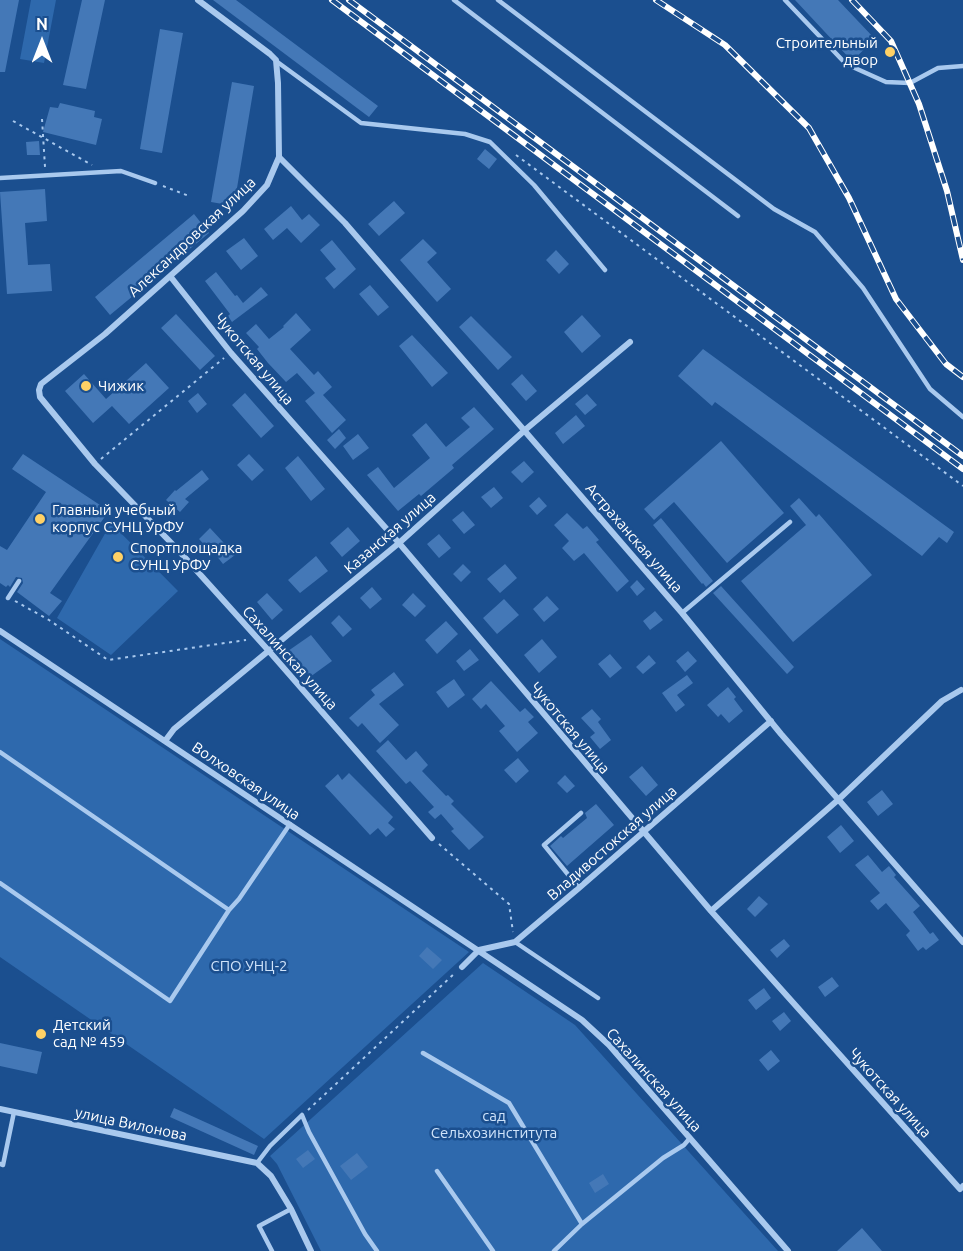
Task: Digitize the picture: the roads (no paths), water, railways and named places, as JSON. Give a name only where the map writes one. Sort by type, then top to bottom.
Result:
[{"type":"street","points":[[198,0],[276,60]]},
{"type":"street","name":"Александровская улица","points":[[39,390],[41,384],[105,334],[243,210],[267,185],[279,157],[276,60]]},
{"type":"street","name":"Астраханская улица","points":[[279,157],[345,223],[963,942]]},
{"type":"street","name":"Чукотская улица","points":[[170,276],[231,353],[399,543],[711,911],[961,1187]]},
{"type":"street","name":"Казанская улица","points":[[165,741],[174,729],[399,543],[525,430],[630,342]]},
{"type":"street","name":"Сахалинская улица","points":[[39,390],[40,397],[95,464],[179,551],[432,838]]},
{"type":"street","name":"Волховская улица","points":[[0,631],[479,950]]},
{"type":"street","points":[[711,911],[839,798],[942,701],[961,690]]},
{"type":"street","name":"Владивостокская улица","points":[[479,950],[515,942],[771,721]]},
{"type":"street","points":[[462,967],[479,950]]},
{"type":"street","name":"Сахалинская улица","points":[[479,950],[582,1020],[609,1045],[789,1251]]},
{"type":"street","name":"улица Вилонова","points":[[0,1110],[257,1163]]},
{"type":"street","points":[[257,1163],[271,1176],[291,1209],[311,1251]]},
{"type":"lane","points":[[454,0],[738,216]]},
{"type":"lane","points":[[498,0],[774,209],[815,232],[863,288],[930,389],[963,417]]},
{"type":"lane","points":[[785,0],[846,64],[886,82],[910,83],[938,68],[963,66]]},
{"type":"lane","points":[[276,60],[361,123],[465,134],[490,142],[534,185],[605,270]]},
{"type":"lane","points":[[0,178],[121,171],[155,183]]},
{"type":"lane","points":[[682,613],[790,522]]},
{"type":"lane","points":[[8,598],[19,581]]},
{"type":"lane","points":[[0,752],[229,910]]},
{"type":"lane","points":[[579,888],[544,845],[581,813]]},
{"type":"lane","points":[[0,883],[170,1001],[229,910],[239,900],[290,824]]},
{"type":"lane","points":[[515,942],[598,999]]},
{"type":"lane","points":[[423,1053],[509,1103],[582,1224]]},
{"type":"lane","points":[[0,1164],[3,1165],[14,1112]]},
{"type":"lane","points":[[257,1163],[270,1146],[302,1115],[365,1234],[377,1251]]},
{"type":"lane","points":[[554,1251],[582,1224],[690,1138]]},
{"type":"lane","points":[[437,1171],[493,1251]]},
{"type":"lane","points":[[272,1251],[259,1226],[291,1209]]},
{"type":"railway","points":[[332,0],[963,469]]},
{"type":"railway","points":[[349,0],[963,456]]},
{"type":"railway","points":[[656,0],[725,45],[809,128],[849,198],[896,299],[946,364],[963,377]]},
{"type":"railway","points":[[852,0],[891,41],[919,104],[947,191],[963,260]]},
{"type":"place","name":"Строительный двор","points":[[890,52]]},
{"type":"place","name":"Чижик","points":[[86,386]]},
{"type":"place","name":"Главный учебный корпус СУНЦ УрФУ","points":[[40,519]]},
{"type":"place","name":"Спортплощадка СУНЦ УрФУ","points":[[118,557]]},
{"type":"place","name":"Детский сад № 459","points":[[41,1034]]},
{"type":"park label","name":"СПО УНЦ-2","points":[[249,966]]},
{"type":"park label","name":"сад Сельхозинститута","points":[[494,1124]]}]
